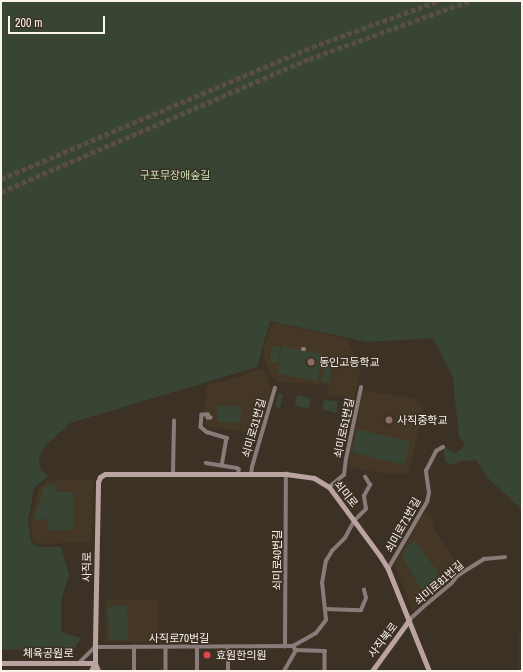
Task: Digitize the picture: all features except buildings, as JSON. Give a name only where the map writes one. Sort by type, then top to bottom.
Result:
[{"type":"main road","name":"쇠미로","points":[[105,474],[286,474],[314,478],[329,488],[354,520],[388,569],[410,620],[429,671]]},
{"type":"main road","name":"사직로","points":[[92,671],[95,663],[98,482],[100,477],[105,474]]},
{"type":"main road","name":"사직북로","points":[[372,671],[410,620]]},
{"type":"main road","name":"체육공원로","points":[[1,663],[95,663]]},
{"type":"main road","name":"사직로","points":[[95,663],[98,671]]},
{"type":"street","name":"쇠미로31번길","points":[[251,474],[275,388]]},
{"type":"street","name":"쇠미로51번길","points":[[329,488],[344,475],[361,388]]},
{"type":"street","points":[[211,418],[205,414],[202,415],[200,423],[203,430],[227,438],[222,465]]},
{"type":"street","points":[[173,474],[174,421]]},
{"type":"street","name":"쇠미로71번길","points":[[388,569],[427,502],[429,493],[426,471],[436,451],[443,447]]},
{"type":"street","points":[[206,463],[237,468],[239,469],[239,474]]},
{"type":"street","name":"쇠미로40번길","points":[[285,646],[286,474]]},
{"type":"street","points":[[296,650],[293,646],[306,640],[322,627],[326,620],[322,583],[326,561],[345,538],[354,520],[366,509],[364,496],[370,485],[364,477]]},
{"type":"street","name":"쇠미로81번길","points":[[410,620],[428,602],[452,583],[457,576],[467,569],[484,559],[505,557]]},
{"type":"street","points":[[325,609],[361,610],[366,598],[364,590]]},
{"type":"street","name":"사직로70번길","points":[[95,647],[293,646]]},
{"type":"street","points":[[79,663],[95,647]]},
{"type":"street","points":[[134,647],[134,671]]},
{"type":"street","points":[[166,647],[166,671]]},
{"type":"street","points":[[197,671],[198,647]]},
{"type":"street","points":[[228,647],[228,671]]},
{"type":"street","points":[[296,650],[325,651],[325,671]]},
{"type":"street","points":[[284,671],[296,650]]},
{"type":"shaded area","name":"동인고등학교","points":[[276,323],[347,339],[357,359],[360,371],[354,400],[327,394],[329,385],[279,382],[275,380],[268,370],[263,352],[270,326]]},
{"type":"shaded area","points":[[263,368],[271,389],[258,434],[211,427],[205,424],[206,390],[209,384],[225,381]]},
{"type":"shaded area","name":"사직중학교","points":[[363,391],[390,394],[414,399],[424,406],[409,473],[386,474],[350,467],[348,457]]},
{"type":"shaded area","points":[[58,480],[93,480],[92,542],[38,544],[33,541],[30,521],[39,488],[46,482]]},
{"type":"shaded area","points":[[425,512],[433,519],[434,529],[461,568],[459,572],[430,593],[413,611],[394,564],[406,545],[414,524]]},
{"type":"shaded area","points":[[105,600],[159,600],[159,642],[105,642]]},
{"type":"shaded area","points":[[519,631],[522,631],[522,671],[519,671]]},
{"type":"green space","name":"구포무장애숲길","points":[[1,1],[522,1],[522,510],[488,478],[476,460],[461,461],[451,465],[445,461],[443,447],[455,453],[463,448],[465,443],[459,437],[453,378],[433,338],[367,342],[270,321],[257,367],[70,423],[46,445],[39,457],[40,468],[48,476],[34,488],[28,521],[31,542],[38,547],[61,547],[69,575],[61,601],[61,632],[81,638],[75,648],[1,650]]},
{"type":"green space","points":[[272,346],[280,347],[278,363],[270,362]]},
{"type":"green space","points":[[282,347],[322,354],[318,381],[277,374]]},
{"type":"green space","points":[[328,354],[333,359],[328,364],[323,359]]},
{"type":"green space","points":[[324,365],[332,366],[330,383],[322,382]]},
{"type":"green space","points":[[279,393],[283,394],[280,408],[275,407]]},
{"type":"green space","points":[[297,395],[311,398],[308,409],[295,406]]},
{"type":"green space","points":[[324,400],[338,401],[336,413],[322,409]]},
{"type":"green space","points":[[218,406],[241,407],[240,423],[217,422]]},
{"type":"green space","points":[[357,429],[410,442],[405,463],[399,464],[352,452]]},
{"type":"green space","points":[[55,484],[56,492],[73,492],[73,530],[49,530],[47,519],[34,520],[44,487]]},
{"type":"green space","points":[[414,541],[439,573],[436,577],[438,580],[423,592],[402,556],[408,546]]},
{"type":"green space","points":[[127,606],[128,640],[109,641],[108,607]]},
{"type":"tunnel","points":[[1,179],[312,47],[438,1]]},
{"type":"tunnel","points":[[1,192],[309,59],[469,1]]},
{"type":"place","name":"동인고등학교","points":[[311,362]]},
{"type":"place","name":"사직중학교","points":[[389,420]]},
{"type":"place","name":"효원한의원","points":[[207,655]]}]
